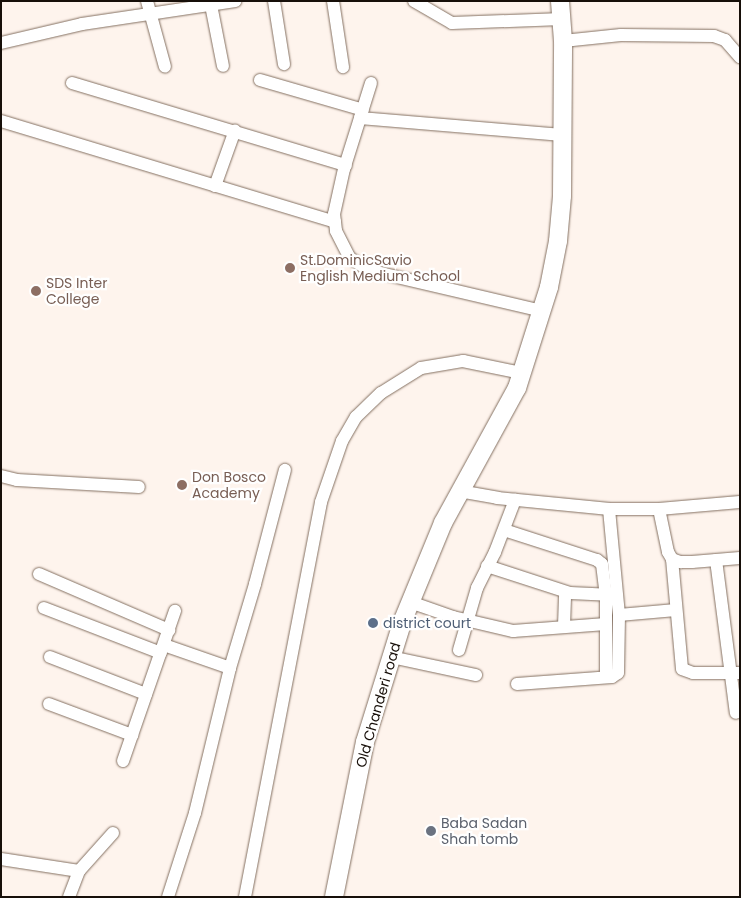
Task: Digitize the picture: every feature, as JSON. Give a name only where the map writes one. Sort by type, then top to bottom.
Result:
[{"type":"street","points":[[1,43],[149,7],[236,1]]},
{"type":"street","points":[[274,1],[284,64]]},
{"type":"street","points":[[333,1],[343,67]]},
{"type":"street","points":[[414,1],[452,23],[562,19]]},
{"type":"street","name":"Old Chanderi road","points":[[334,897],[365,742],[410,602],[459,491],[519,381],[542,311],[558,241],[562,196],[563,42],[560,1]]},
{"type":"street","points":[[211,4],[223,66]]},
{"type":"street","points":[[149,7],[165,67]]},
{"type":"street","points":[[563,42],[621,35],[714,36],[725,40],[740,56]]},
{"type":"street","points":[[260,80],[362,114],[562,135]]},
{"type":"street","points":[[72,83],[346,164]]},
{"type":"street","points":[[371,83],[346,164],[334,214],[342,245],[350,258],[364,267],[380,273],[542,311]]},
{"type":"street","points":[[1,121],[335,222]]},
{"type":"street","points":[[215,186],[235,130]]},
{"type":"street","points":[[245,897],[321,502],[342,441],[356,417],[381,392],[421,368],[463,361],[519,381]]},
{"type":"street","points":[[168,897],[195,813],[230,668],[258,576],[285,470]]},
{"type":"street","points":[[1,476],[18,480],[139,487]]},
{"type":"street","points":[[459,491],[515,500],[610,509],[659,509],[740,502]]},
{"type":"street","points":[[459,650],[477,588],[504,530],[515,500]]},
{"type":"street","points":[[606,677],[606,624],[612,595],[610,509]]},
{"type":"street","points":[[659,509],[668,552],[672,558],[682,669],[693,673],[736,673]]},
{"type":"street","points":[[504,530],[600,562],[620,615],[619,669],[616,675],[517,684]]},
{"type":"street","points":[[672,558],[680,562],[740,558]]},
{"type":"street","points":[[716,560],[736,673],[736,713]]},
{"type":"street","points":[[487,566],[565,592],[612,595]]},
{"type":"street","points":[[39,574],[169,630]]},
{"type":"street","points":[[564,626],[565,592]]},
{"type":"street","points":[[410,602],[468,621],[513,631],[606,624]]},
{"type":"street","points":[[44,608],[162,649],[230,668]]},
{"type":"street","points":[[620,615],[676,610]]},
{"type":"street","points":[[123,761],[175,611]]},
{"type":"street","points":[[50,657],[146,694]]},
{"type":"street","points":[[391,657],[476,675]]},
{"type":"street","points":[[50,704],[132,735]]},
{"type":"street","points":[[69,897],[79,871],[114,833]]},
{"type":"street","points":[[1,859],[79,871]]},
{"type":"place","name":"St.DominicSavio English Medium School","points":[[290,268]]},
{"type":"place","name":"SDS Inter College","points":[[36,291]]},
{"type":"place","name":"Don Bosco Academy","points":[[182,485]]},
{"type":"place","name":"district court","points":[[373,623]]},
{"type":"place","name":"Baba Sadan Shah tomb","points":[[431,831]]}]
